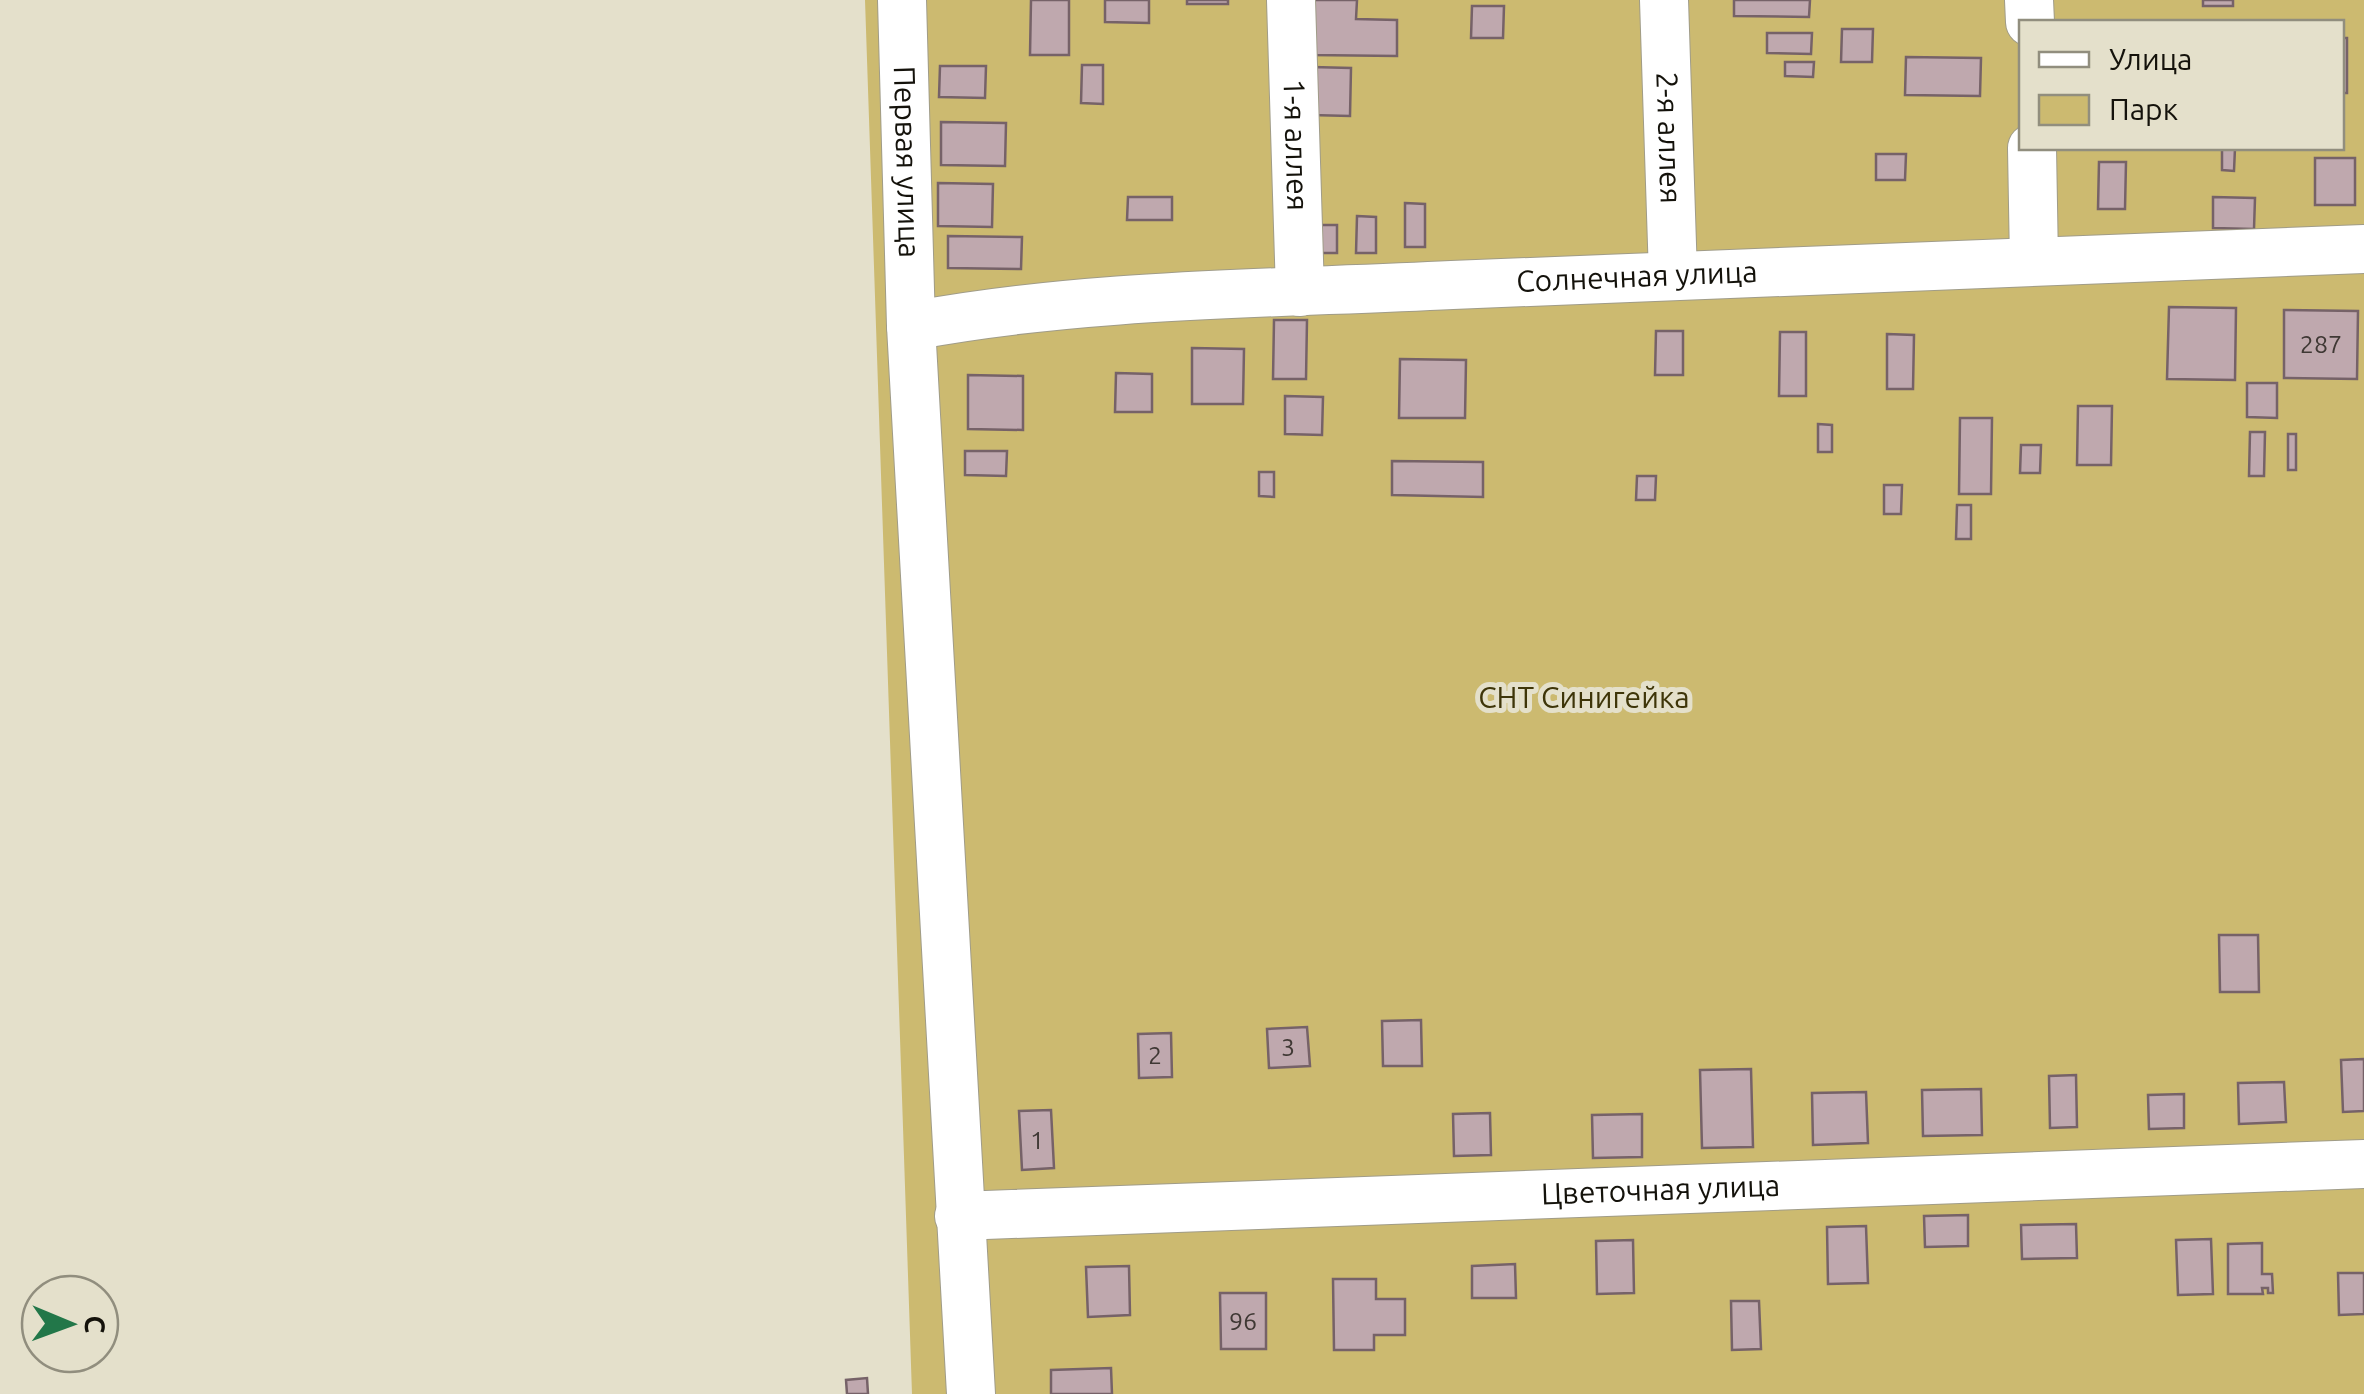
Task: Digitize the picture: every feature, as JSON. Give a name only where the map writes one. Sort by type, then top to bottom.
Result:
[{"type":"street","name":"Первая улица","points":[[902,0],[911,326],[971,1394]]},
{"type":"street","name":"1-я аллея","points":[[1291,0],[1300,292]]},
{"type":"street","name":"2-я аллея","points":[[1664,0],[1672,275]]},
{"type":"street","points":[[2032,150],[2034,261]]},
{"type":"street","name":"Солнечная улица","points":[[911,326],[975,314],[1084,304],[1300,292],[2364,249]]},
{"type":"street","name":"Цветочная улица","points":[[959,1216],[2364,1164]]},
{"type":"green space","name":"СНТ Синигейка","points":[[865,0],[2364,0],[2364,1394],[912,1394]]},
{"type":"building","points":[[1031,0],[1069,0],[1069,55],[1030,55]]},
{"type":"building","points":[[1105,0],[1149,0],[1149,23],[1105,22]]},
{"type":"building","points":[[1187,0],[1228,0],[1228,4],[1187,4]]},
{"type":"building","points":[[1312,0],[1357,0],[1356,19],[1397,20],[1397,56],[1311,55]]},
{"type":"building","points":[[1734,0],[1810,0],[1809,17],[1734,16]]},
{"type":"building","points":[[2203,0],[2233,0],[2233,6],[2203,6]]},
{"type":"building","points":[[1472,6],[1504,6],[1503,38],[1471,38]]},
{"type":"building","points":[[1842,29],[1873,29],[1872,62],[1841,62]]},
{"type":"building","points":[[1767,33],[1812,33],[1811,54],[1767,53]]},
{"type":"building","points":[[2344,38],[2347,38],[2344,93]]},
{"type":"building","points":[[1906,57],[1981,58],[1980,96],[1905,95]]},
{"type":"building","points":[[1785,62],[1814,62],[1813,77],[1785,76]]},
{"type":"building","points":[[1082,65],[1103,65],[1103,104],[1081,103]]},
{"type":"building","points":[[940,66],[986,66],[985,98],[939,97]]},
{"type":"building","points":[[1312,67],[1351,68],[1350,116],[1311,115]]},
{"type":"building","points":[[941,122],[1006,123],[1005,166],[941,165]]},
{"type":"building","points":[[2222,150],[2235,150],[2234,171],[2222,170]]},
{"type":"building","points":[[1876,154],[1906,154],[1905,180],[1876,180]]},
{"type":"building","points":[[2315,158],[2355,158],[2355,205],[2315,205]]},
{"type":"building","points":[[2099,162],[2126,162],[2125,209],[2098,209]]},
{"type":"building","points":[[938,183],[993,184],[992,227],[938,226]]},
{"type":"building","points":[[1128,197],[1172,197],[1172,220],[1127,220]]},
{"type":"building","points":[[2213,197],[2255,198],[2254,229],[2213,228]]},
{"type":"building","points":[[1405,203],[1425,204],[1425,247],[1405,247]]},
{"type":"building","points":[[1357,216],[1376,217],[1376,253],[1356,253]]},
{"type":"building","points":[[1321,225],[1337,225],[1337,253],[1320,253]]},
{"type":"building","points":[[948,236],[1022,237],[1021,269],[948,268]]},
{"type":"building","points":[[2169,307],[2236,308],[2235,380],[2167,379]]},
{"type":"building","points":[[2284,310],[2358,311],[2357,379],[2284,378]]},
{"type":"building","points":[[1274,320],[1307,320],[1306,379],[1273,379]]},
{"type":"building","points":[[1656,331],[1683,331],[1683,375],[1655,375]]},
{"type":"building","points":[[1780,332],[1806,332],[1806,396],[1779,396]]},
{"type":"building","points":[[1887,334],[1914,335],[1913,389],[1887,389]]},
{"type":"building","points":[[1192,348],[1244,349],[1243,404],[1192,404]]},
{"type":"building","points":[[1400,359],[1466,360],[1465,418],[1399,418]]},
{"type":"building","points":[[1116,373],[1152,374],[1152,412],[1115,412]]},
{"type":"building","points":[[968,375],[1023,376],[1023,430],[968,429]]},
{"type":"building","points":[[2247,383],[2277,383],[2277,418],[2247,417]]},
{"type":"building","points":[[1285,396],[1323,397],[1322,435],[1285,434]]},
{"type":"building","points":[[2078,406],[2112,406],[2111,465],[2077,465]]},
{"type":"building","points":[[1960,418],[1992,418],[1991,494],[1959,494]]},
{"type":"building","points":[[1818,424],[1832,425],[1832,452],[1818,452]]},
{"type":"building","points":[[2250,432],[2265,432],[2264,476],[2249,476]]},
{"type":"building","points":[[2288,434],[2296,434],[2296,470],[2288,470]]},
{"type":"building","points":[[2021,445],[2041,445],[2040,473],[2020,473]]},
{"type":"building","points":[[965,451],[1007,451],[1006,476],[965,475]]},
{"type":"building","points":[[1392,461],[1483,462],[1483,497],[1392,495]]},
{"type":"building","points":[[1259,472],[1274,472],[1274,497],[1259,496]]},
{"type":"building","points":[[1637,476],[1656,476],[1655,500],[1636,500]]},
{"type":"building","points":[[1884,485],[1902,485],[1901,514],[1884,514]]},
{"type":"building","points":[[1957,505],[1971,505],[1971,539],[1956,539]]},
{"type":"building","points":[[2219,935],[2258,935],[2259,992],[2220,992]]},
{"type":"building","points":[[1421,1020],[1422,1066],[1383,1066],[1382,1021]]},
{"type":"building","points":[[1307,1027],[1310,1066],[1269,1068],[1267,1029]]},
{"type":"building","points":[[1171,1033],[1172,1077],[1139,1078],[1138,1034]]},
{"type":"building","points":[[2364,1059],[2364,1111],[2343,1112],[2341,1060]]},
{"type":"building","points":[[1751,1069],[1753,1147],[1702,1148],[1700,1070]]},
{"type":"building","points":[[2076,1075],[2077,1127],[2050,1128],[2049,1076]]},
{"type":"building","points":[[2284,1082],[2286,1122],[2239,1124],[2238,1083]]},
{"type":"building","points":[[1981,1089],[1982,1135],[1923,1136],[1922,1090]]},
{"type":"building","points":[[1866,1092],[1868,1143],[1813,1145],[1812,1093]]},
{"type":"building","points":[[2184,1094],[2184,1128],[2149,1129],[2148,1095]]},
{"type":"building","points":[[1051,1110],[1054,1168],[1022,1170],[1019,1111]]},
{"type":"building","points":[[1490,1113],[1491,1155],[1454,1156],[1453,1114]]},
{"type":"building","points":[[1642,1114],[1642,1157],[1593,1158],[1592,1115]]},
{"type":"building","points":[[1968,1215],[1968,1246],[1925,1247],[1924,1216]]},
{"type":"building","points":[[2076,1224],[2077,1258],[2022,1259],[2021,1225]]},
{"type":"building","points":[[1866,1226],[1868,1283],[1828,1284],[1827,1227]]},
{"type":"building","points":[[2211,1239],[2213,1294],[2178,1295],[2176,1240]]},
{"type":"building","points":[[1633,1240],[1634,1293],[1597,1294],[1596,1241]]},
{"type":"building","points":[[2262,1243],[2262,1274],[2272,1274],[2273,1293],[2262,1288],[2263,1294],[2228,1294],[2228,1244]]},
{"type":"building","points":[[1515,1264],[1516,1298],[1472,1298],[1472,1266]]},
{"type":"building","points":[[1129,1266],[1130,1315],[1088,1317],[1086,1267]]},
{"type":"building","points":[[2338,1273],[2364,1273],[2364,1314],[2339,1315]]},
{"type":"building","points":[[1333,1279],[1376,1279],[1376,1299],[1405,1299],[1405,1335],[1374,1335],[1374,1350],[1334,1350]]},
{"type":"building","points":[[1220,1293],[1266,1293],[1266,1349],[1221,1349]]},
{"type":"building","points":[[1731,1301],[1759,1301],[1761,1349],[1732,1350]]},
{"type":"building","points":[[1111,1368],[1112,1394],[1051,1394],[1051,1370]]},
{"type":"building","points":[[867,1378],[868,1394],[847,1394],[846,1380]]}]
